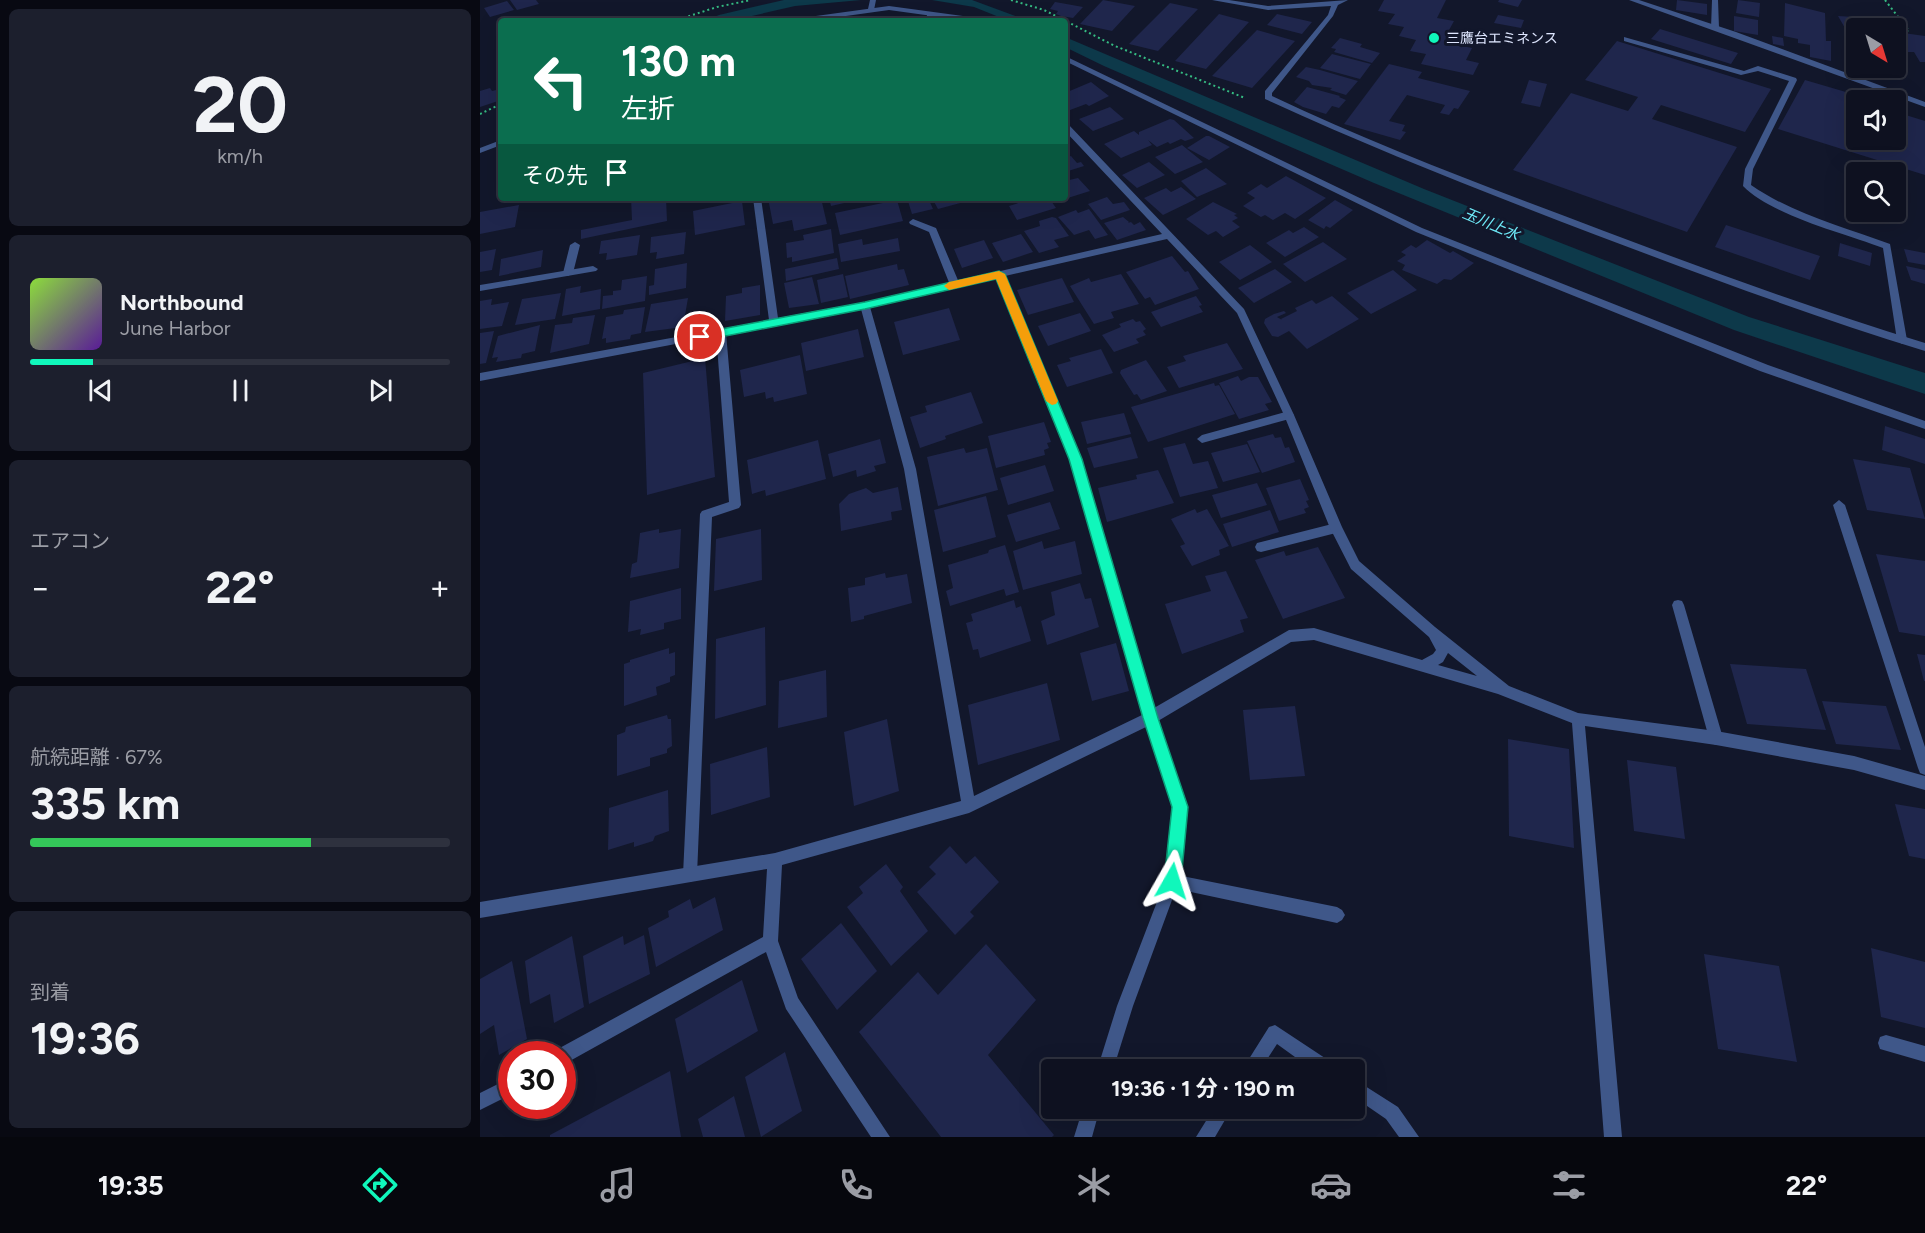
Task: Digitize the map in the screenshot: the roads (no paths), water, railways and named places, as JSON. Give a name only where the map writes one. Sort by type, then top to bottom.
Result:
[{"type":"street","points":[[1215,0],[1335,4],[1345,0]]},
{"type":"street","points":[[1632,0],[1925,105]]},
{"type":"street","points":[[1715,0],[1715,28]]},
{"type":"street","points":[[807,18],[872,3],[928,15],[956,18]]},
{"type":"street","points":[[1335,4],[1331,15],[1268,93],[1268,97],[1347,135],[1451,177],[1779,300],[1925,348]]},
{"type":"street","points":[[928,15],[932,18]]},
{"type":"street","points":[[1627,39],[1744,73],[1758,68],[1793,80],[1749,169],[1747,186],[1760,196],[1780,206],[1887,246],[1902,340]]},
{"type":"street","points":[[1068,59],[1419,230],[1764,368],[1925,425]]},
{"type":"street","points":[[1068,129],[1241,311],[1289,416],[1336,528],[1355,565],[1431,632],[1504,690]]},
{"type":"street","points":[[480,151],[498,143]]},
{"type":"street","points":[[757,201],[774,324]]},
{"type":"street","points":[[913,222],[933,230],[955,285]]},
{"type":"street","points":[[480,377],[774,324],[1170,235]]},
{"type":"street","points":[[568,273],[575,244]]},
{"type":"street","points":[[480,288],[592,269]]},
{"type":"street","points":[[999,274],[1076,459],[1150,718],[1180,807],[1172,881],[1125,1006],[1108,1059]]},
{"type":"street","points":[[865,305],[910,469],[969,806]]},
{"type":"street","points":[[690,875],[706,514],[735,506],[721,333]]},
{"type":"street","points":[[1203,439],[1289,416]]},
{"type":"street","points":[[1839,505],[1925,768]]},
{"type":"street","points":[[1261,547],[1336,528]]},
{"type":"street","points":[[1678,605],[1716,738]]},
{"type":"street","points":[[1423,666],[1438,658],[1443,650],[1431,632]]},
{"type":"street","points":[[480,910],[775,860],[969,806],[1150,718],[1288,636],[1314,634],[1504,690],[1578,719],[1716,738],[1854,763],[1925,783]]},
{"type":"street","points":[[1578,719],[1612,1137]]},
{"type":"street","points":[[775,860],[770,941],[792,1003],[881,1137]]},
{"type":"street","points":[[1172,881],[1337,915]]},
{"type":"street","points":[[576,1048],[770,941]]},
{"type":"street","points":[[1257,1059],[1275,1033],[1312,1059]]},
{"type":"street","points":[[1886,1043],[1925,1054]]},
{"type":"street","points":[[480,1102],[498,1092]]},
{"type":"street","points":[[1365,1095],[1392,1113],[1410,1137]]},
{"type":"street","points":[[1083,1137],[1089,1119]]},
{"type":"street","points":[[1205,1137],[1217,1119]]},
{"type":"water","points":[[784,0],[861,0],[795,6],[743,18],[712,18]]},
{"type":"water","points":[[932,0],[972,0],[1021,18],[1002,18],[974,7]]},
{"type":"water","name":"玉川上水","points":[[1068,38],[1424,189],[1749,317],[1925,373],[1925,394],[1734,330],[1374,183],[1068,48]]},
{"type":"place","name":"三鷹台エミネンス","points":[[1434,38]]}]
